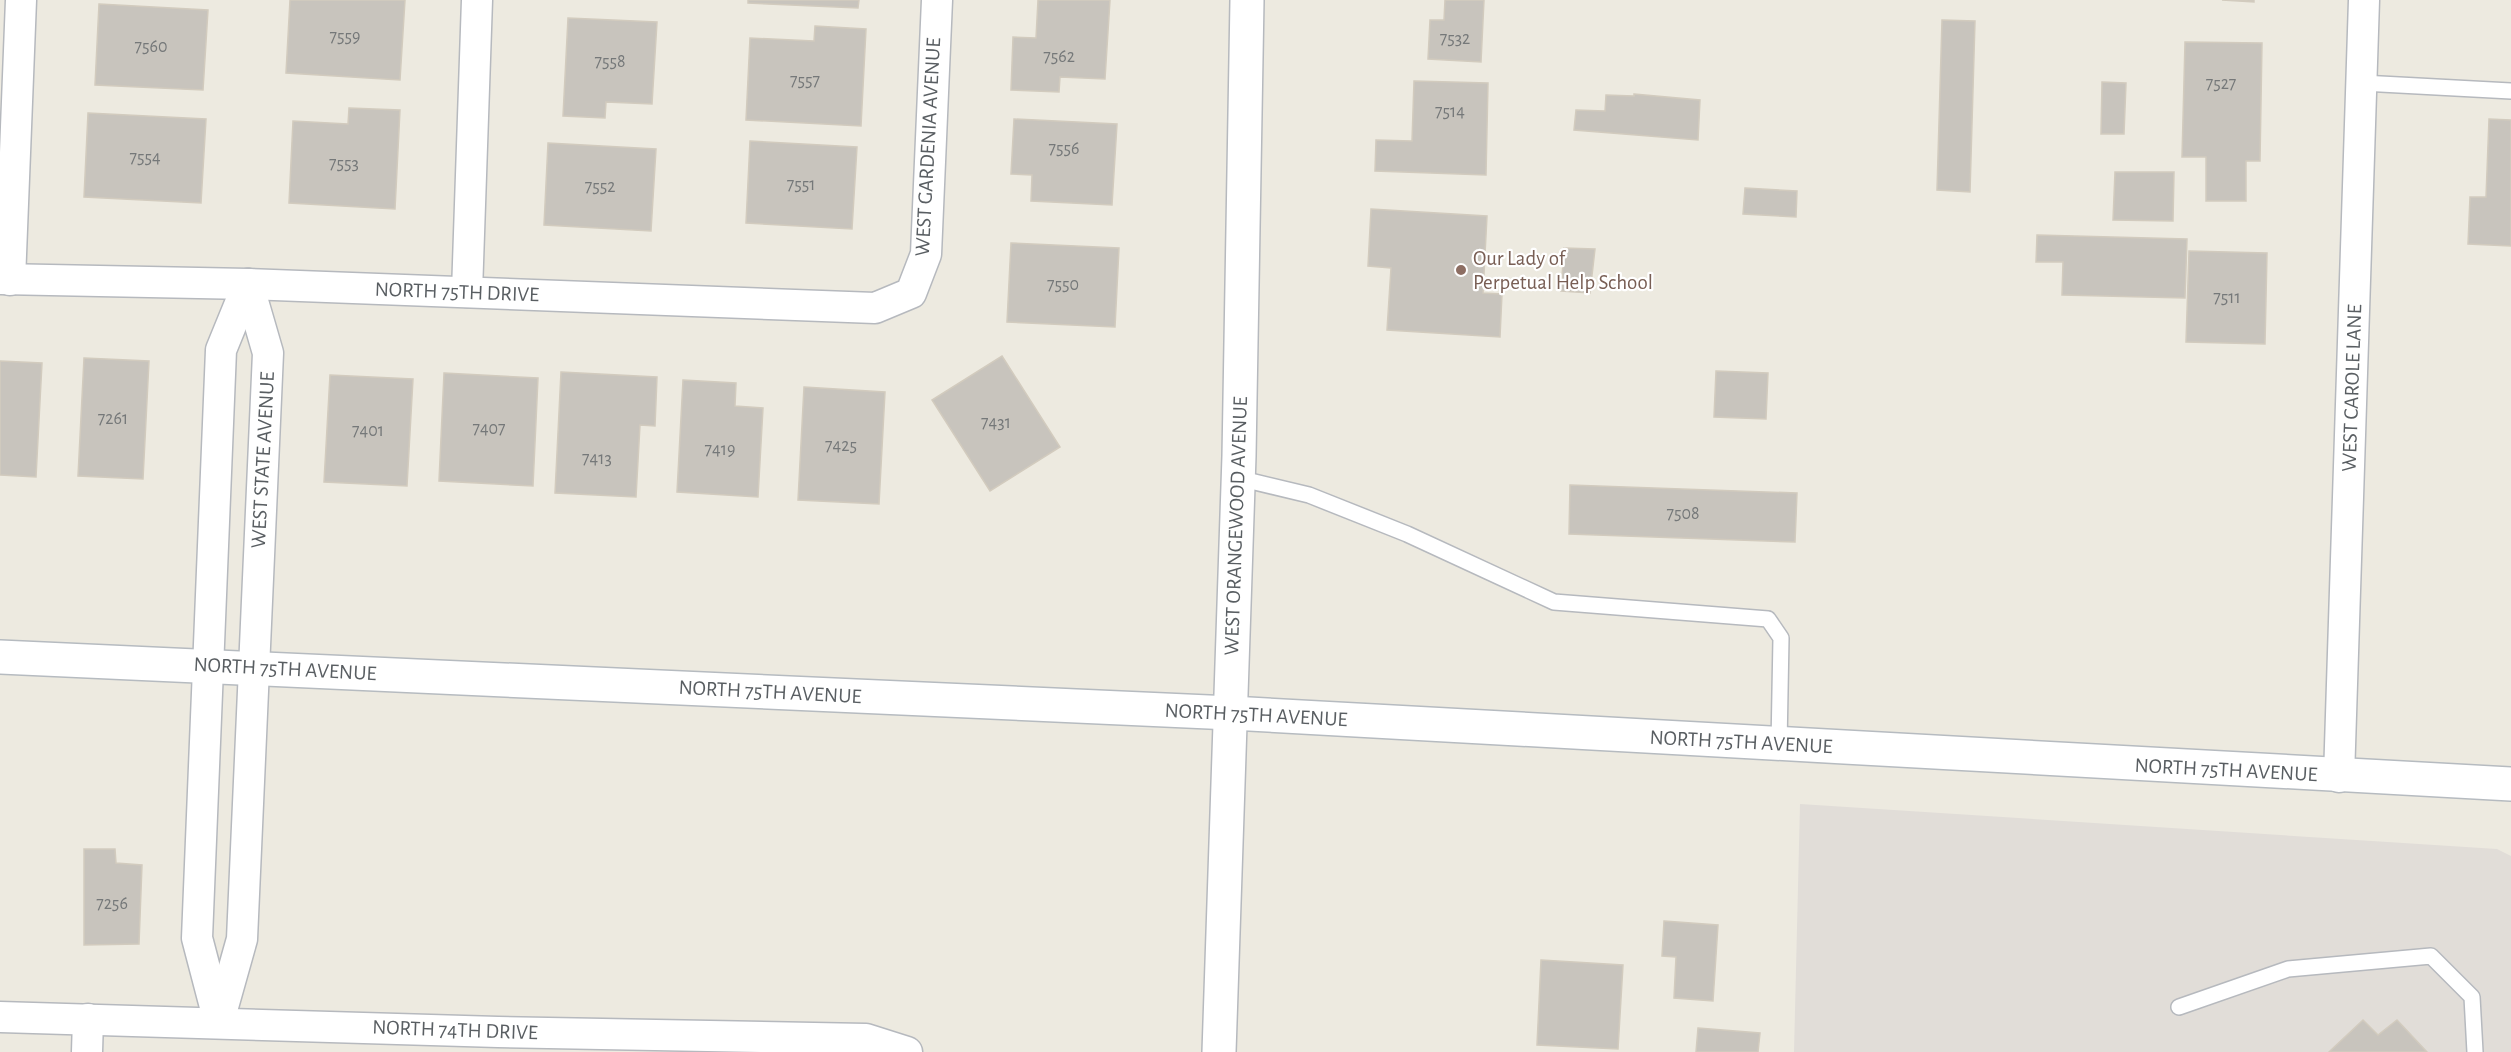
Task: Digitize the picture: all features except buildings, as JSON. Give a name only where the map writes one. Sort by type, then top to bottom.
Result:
[{"type":"main road","name":"WEST ORANGEWOOD AVENUE","points":[[1219,1052],[1238,478],[1247,0]]},
{"type":"main road","name":"NORTH 75TH AVENUE","points":[[0,657],[1231,713],[2339,777],[2511,784]]},
{"type":"street","points":[[5,280],[21,0]]},
{"type":"street","points":[[467,292],[477,0]]},
{"type":"street","name":"WEST GARDENIA AVENUE","points":[[911,293],[926,254],[937,0]]},
{"type":"street","name":"WEST CAROLE LANE","points":[[2339,777],[2364,0]]},
{"type":"street","name":"NORTH 75TH DRIVE","points":[[5,280],[248,284],[875,308],[911,293]]},
{"type":"street","points":[[219,1022],[197,938],[221,350],[248,284]]},
{"type":"street","name":"WEST STATE AVENUE","points":[[219,1022],[242,939],[252,667],[268,352],[248,284]]},
{"type":"street","points":[[199,904],[244,905]]},
{"type":"street","name":"NORTH 74TH DRIVE","points":[[0,1017],[219,1022],[498,1042],[866,1039],[907,1052]]},
{"type":"street","points":[[87,1052],[88,1019]]},
{"type":"lane","points":[[2362,83],[2511,90]]},
{"type":"lane","points":[[1238,478],[1309,495],[1407,534],[1554,602],[1768,619],[1781,638],[1779,745]]},
{"type":"lane","points":[[2179,1007],[2288,969],[2431,956],[2472,997],[2475,1052]]},
{"type":"shaded area","points":[[1800,804],[2497,849],[2511,856],[2511,1052],[1794,1052]]},
{"type":"place","name":"Our Lady of Perpetual Help School","points":[[1461,270]]}]
